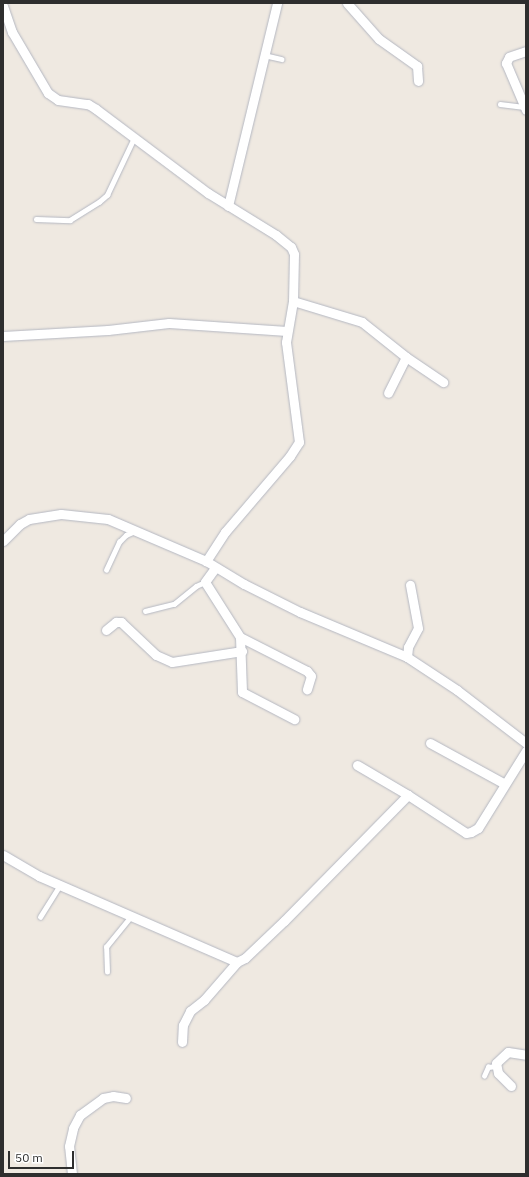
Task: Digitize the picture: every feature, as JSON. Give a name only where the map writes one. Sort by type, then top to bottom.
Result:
[{"type":"street","points":[[228,206],[277,3]]},
{"type":"street","points":[[347,3],[380,39],[416,66],[418,81]]},
{"type":"street","points":[[3,6],[5,22],[48,93],[58,100],[88,104],[228,206],[264,226],[291,247],[295,260],[293,301],[287,331],[288,365],[299,442],[290,456],[225,532],[206,561]]},
{"type":"street","points":[[525,109],[506,63],[509,57],[526,51]]},
{"type":"street","points":[[293,301],[362,322],[406,357],[443,382]]},
{"type":"street","points":[[3,336],[108,330],[169,323],[287,331]]},
{"type":"street","points":[[388,393],[406,357]]},
{"type":"street","points":[[3,541],[20,524],[29,519],[61,514],[108,519],[206,561],[215,568],[300,612],[407,656],[457,690],[526,743]]},
{"type":"street","points":[[215,568],[205,582],[240,638],[242,651],[242,692],[294,719]]},
{"type":"street","points":[[407,656],[408,647],[418,628],[410,585]]},
{"type":"street","points":[[106,630],[116,622],[121,622],[156,655],[172,662],[242,651]]},
{"type":"street","points":[[240,638],[306,671],[310,676],[307,689]]},
{"type":"street","points":[[430,743],[505,784]]},
{"type":"street","points":[[357,765],[408,795],[459,829],[471,832],[478,828],[526,751]]},
{"type":"street","points":[[182,1042],[185,1018],[237,962],[245,958],[284,921],[408,795]]},
{"type":"street","points":[[3,855],[60,885],[132,915],[237,962]]},
{"type":"street","points":[[511,1086],[496,1066],[499,1059],[508,1052],[526,1055]]},
{"type":"street","points":[[72,1174],[70,1146],[72,1128],[80,1115],[103,1098],[113,1096],[126,1098]]},
{"type":"lane","points":[[264,56],[282,59]]},
{"type":"lane","points":[[500,104],[525,109]]},
{"type":"lane","points":[[36,219],[70,220],[99,202],[107,195],[134,138]]},
{"type":"lane","points":[[106,570],[119,542],[126,535],[136,531]]},
{"type":"lane","points":[[145,611],[174,604],[196,586],[205,582]]},
{"type":"lane","points":[[40,918],[60,885]]},
{"type":"lane","points":[[107,972],[106,947],[132,915]]},
{"type":"lane","points":[[484,1076],[488,1067],[496,1066]]}]
